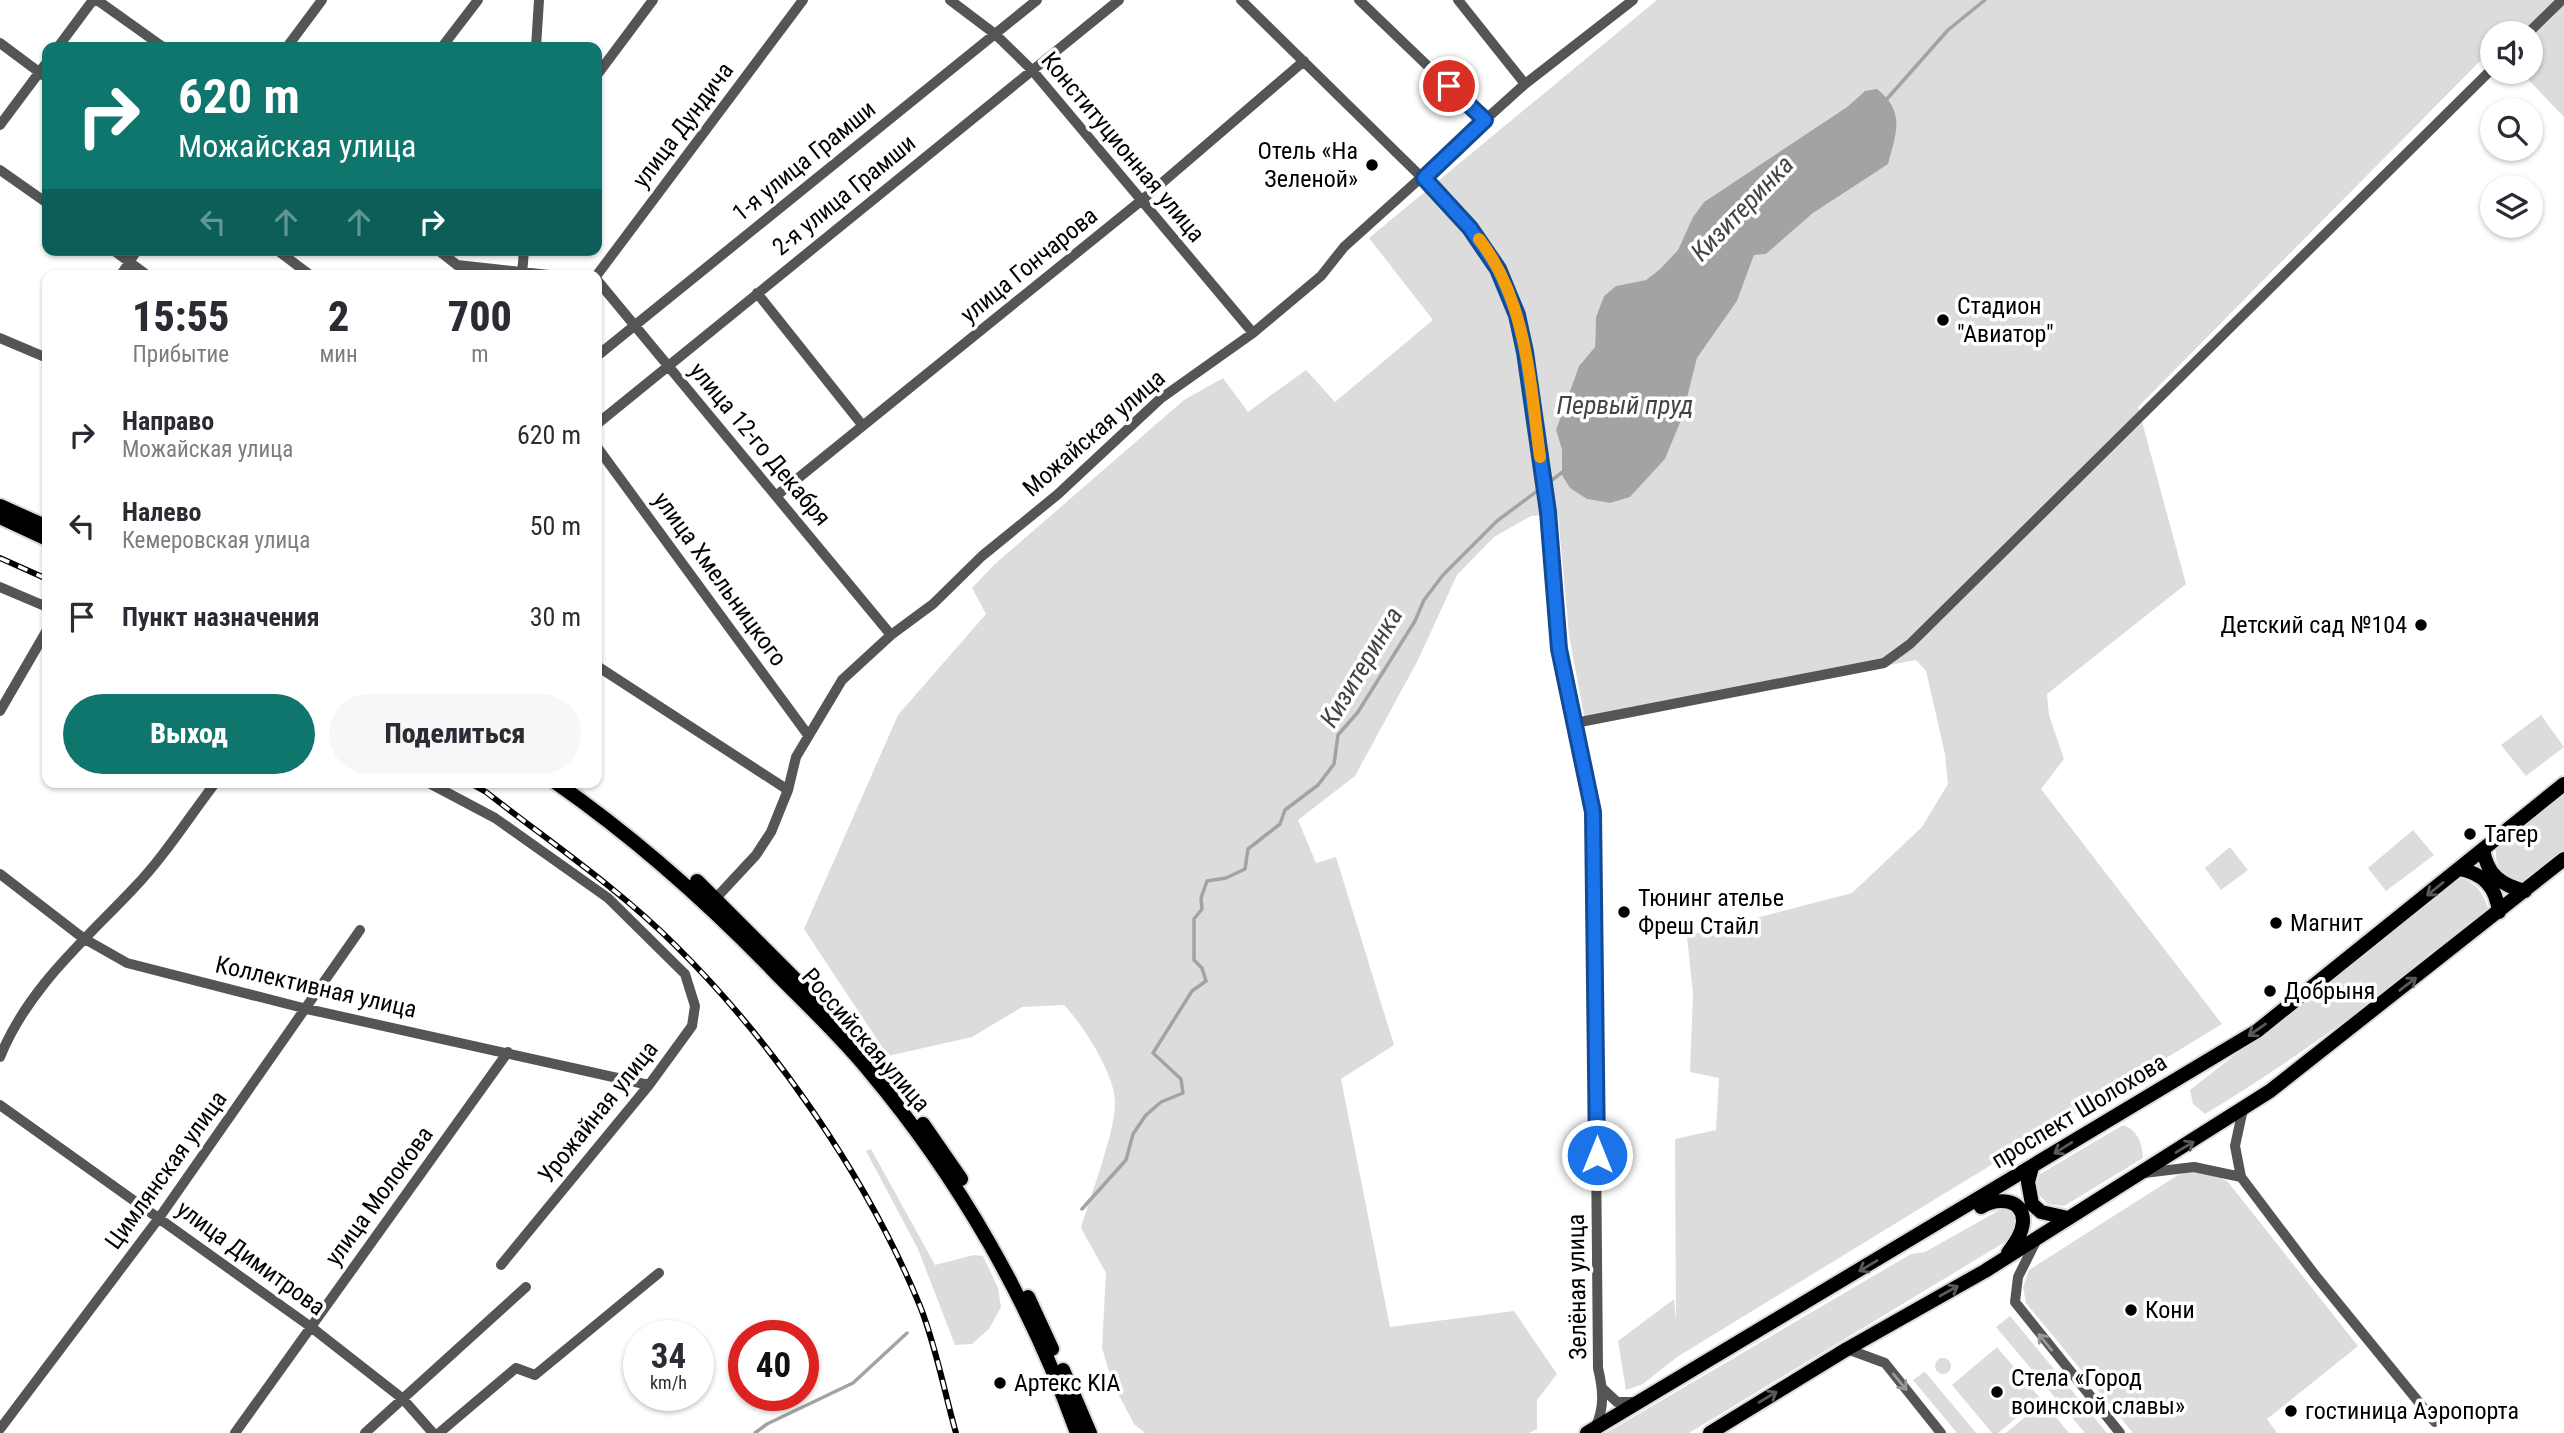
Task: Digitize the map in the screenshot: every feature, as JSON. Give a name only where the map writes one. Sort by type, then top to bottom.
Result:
[{"type":"main road","points":[[0,506],[42,525]]},
{"type":"main road","points":[[0,517],[42,537]]},
{"type":"main road","name":"проспект Шолохова","points":[[1591,1431],[2257,1031],[2564,784]]},
{"type":"main road","name":"Российская улица","points":[[564,788],[605,817],[710,905],[869,1070],[941,1165],[976,1220],[1061,1389],[1077,1433]]},
{"type":"main road","name":"Российская улица","points":[[580,788],[663,850],[716,898],[877,1064],[949,1159],[1015,1270],[1090,1433]]},
{"type":"main road","points":[[2483,849],[2489,870],[2498,881],[2525,891]]},
{"type":"main road","points":[[1710,1433],[2043,1234],[2244,1109],[2564,859]]},
{"type":"main road","points":[[2460,869],[2482,876],[2493,888],[2499,912]]},
{"type":"main road","points":[[2032,1167],[2028,1182],[2032,1204],[2041,1212],[2068,1218]]},
{"type":"main road","points":[[1944,1220],[1957,1220],[1990,1201],[2007,1200],[2020,1209],[2023,1220],[2020,1236],[2005,1256]]},
{"type":"street","points":[[62,42],[95,0],[156,42]]},
{"type":"street","points":[[291,42],[322,0]]},
{"type":"street","points":[[446,42],[478,0]]},
{"type":"street","points":[[536,42],[539,0]]},
{"type":"street","points":[[602,68],[653,0]]},
{"type":"street","name":"улица Дундича","points":[[602,270],[803,0]]},
{"type":"street","name":"Конституционная улица","points":[[950,0],[995,34],[1032,70],[1253,333]]},
{"type":"street","name":"1-я улица Грамши","points":[[602,352],[1037,0]]},
{"type":"street","name":"2-я улица Грамши","points":[[602,420],[1118,0]]},
{"type":"street","name":"Зелёная улица","points":[[1241,0],[1422,176],[1485,247],[1517,315],[1548,512],[1559,649],[1593,812],[1598,1368],[1603,1389],[1601,1416],[1591,1431]]},
{"type":"street","points":[[1359,0],[1485,120]]},
{"type":"street","points":[[1458,0],[1525,84]]},
{"type":"street","points":[[2540,21],[2562,0]]},
{"type":"street","name":"Можайская улица","points":[[716,898],[756,855],[771,832],[788,790],[796,757],[833,691],[891,635],[933,604],[982,556],[1057,495],[1160,399],[1253,333],[1321,276],[1343,247],[1525,84],[1625,2]]},
{"type":"street","points":[[0,43],[42,74]]},
{"type":"street","name":"улица Гончарова","points":[[776,496],[1142,200],[1304,61]]},
{"type":"street","points":[[0,125],[42,77]]},
{"type":"street","points":[[1575,723],[1884,663],[1910,644],[2399,165],[2480,81]]},
{"type":"street","points":[[0,170],[42,199]]},
{"type":"street","points":[[122,256],[140,270]]},
{"type":"street","points":[[124,270],[133,256]]},
{"type":"street","points":[[285,256],[303,270]]},
{"type":"street","points":[[446,256],[457,265],[493,270]]},
{"type":"street","points":[[453,270],[457,265]]},
{"type":"street","name":"улица 12-го Декабря","points":[[602,283],[891,635]]},
{"type":"street","points":[[757,293],[863,426]]},
{"type":"street","points":[[0,338],[42,356]]},
{"type":"street","name":"улица Хмельницкого","points":[[602,454],[808,735]]},
{"type":"street","points":[[0,587],[42,605]]},
{"type":"street","points":[[0,711],[42,639]]},
{"type":"street","points":[[602,669],[788,790]]},
{"type":"street","points":[[0,1057],[19,1020],[47,978],[135,887],[211,788]]},
{"type":"street","name":"Урожайная улица","points":[[438,788],[495,818],[564,864],[608,898],[685,974],[695,1006],[692,1026],[649,1085],[501,1265]]},
{"type":"street","name":"Коллективная улица","points":[[0,874],[83,938],[127,963],[307,1009],[649,1085]]},
{"type":"street","name":"Цимлянская улица","points":[[0,1429],[159,1218],[360,930]]},
{"type":"street","name":"улица Молокова","points":[[235,1433],[508,1052]]},
{"type":"street","name":"улица Димитрова","points":[[0,1105],[311,1327],[403,1399],[433,1433]]},
{"type":"street","points":[[2244,1109],[2235,1146],[2241,1177],[2315,1275],[2435,1422]]},
{"type":"street","points":[[2141,1174],[2194,1167],[2241,1177]]},
{"type":"street","points":[[2043,1234],[2028,1252],[2018,1277],[2015,1302],[2120,1433]]},
{"type":"street","points":[[439,1433],[516,1368],[535,1375],[659,1273]]},
{"type":"street","points":[[365,1433],[526,1287]]},
{"type":"street","points":[[1847,1349],[1885,1363],[1941,1433]]},
{"type":"street","name":"Зелёная улица","points":[[1603,1389],[1617,1402],[1640,1402]]},
{"type":"shaded area","points":[[1657,0],[2564,0],[2564,117],[2532,84],[2543,84],[2543,21],[2480,21],[2480,61],[2138,407],[2186,584],[2047,694],[2049,715],[2064,759],[2041,789],[2222,1024],[1677,1357],[1643,1384],[1626,1390],[1618,1341],[1674,1299],[1676,1321],[1675,1139],[1716,1130],[1719,1078],[1690,1072],[1693,994],[1687,936],[1852,893],[1922,827],[1948,784],[1945,754],[1926,671],[1916,660],[1585,721],[1569,635],[1558,514],[1531,516],[1494,537],[1457,575],[1418,660],[1355,776],[1298,820],[1316,863],[1336,857],[1394,1045],[1341,1079],[1390,1327],[1514,1311],[1557,1374],[1537,1400],[1537,1429],[1529,1433],[1145,1433],[1134,1424],[1113,1384],[1102,1348],[1106,1273],[1081,1228],[1107,1146],[1115,1101],[1109,1077],[1080,1024],[1064,1005],[1022,1007],[972,1037],[888,1056],[804,929],[898,715],[986,614],[972,588],[995,564],[1184,400],[1223,378],[1248,412],[1306,370],[1335,402],[1433,320],[1369,238]],"holes":[[[1865,91],[1813,213],[1766,254],[1754,255],[1737,301],[1697,358],[1682,418],[1665,459],[1630,497],[1610,503],[1587,499],[1562,475],[1562,450],[1556,431],[1579,366],[1595,347],[1596,317],[1604,296],[1616,286],[1646,280],[1678,250],[1693,217],[1704,202],[1847,107]]]},
{"type":"shaded area","points":[[2541,715],[2564,747],[2526,776],[2501,745]]},
{"type":"shaded area","points":[[2564,794],[2564,850],[2523,884],[2511,880],[2499,867],[2496,849]]},
{"type":"shaded area","points":[[2413,830],[2434,855],[2386,891],[2368,868]]},
{"type":"shaded area","points":[[2230,847],[2248,870],[2221,890],[2205,868]]},
{"type":"shaded area","points":[[2460,878],[2479,890],[2489,912],[2350,1017],[2242,1091],[2205,1114],[2193,1104],[2190,1090]]},
{"type":"shaded area","points":[[2123,1125],[2132,1130],[2138,1138],[2143,1158],[2064,1206],[2048,1204],[2040,1196],[2037,1184],[2040,1174]]},
{"type":"shaded area","points":[[871,1149],[935,1265],[974,1255],[983,1256],[998,1288],[1001,1307],[989,1329],[972,1344],[955,1345],[918,1249],[866,1151]]},
{"type":"shaded area","points":[[2196,1170],[2218,1176],[2228,1182],[2358,1346],[2267,1419],[2277,1433],[2133,1433],[2026,1303],[2023,1287],[2029,1270],[2178,1175]]},
{"type":"shaded area","points":[[2005,1207],[2013,1213],[2016,1221],[2010,1239],[1689,1433],[1606,1433],[1911,1254],[1925,1252]]},
{"type":"shaded area","points":[[2010,1316],[2107,1433],[2085,1433],[1996,1327]]},
{"type":"shaded area","points":[[1997,1347],[2040,1398],[1998,1433],[1992,1433],[1952,1385]]},
{"type":"shaded area","points":[[1943,1358],[1951,1366],[1943,1374],[1935,1366]]},
{"type":"shaded area","points":[[1924,1372],[1976,1433],[1957,1433],[1913,1380]]},
{"type":"shaded area","points":[[2043,1402],[2069,1433],[2006,1433]]},
{"type":"water","name":"Первый пруд","points":[[1877,89],[1892,106],[1895,115],[1896,133],[1888,164],[1813,213],[1766,254],[1754,255],[1737,301],[1697,358],[1682,418],[1665,459],[1630,497],[1610,503],[1587,499],[1570,488],[1562,475],[1562,450],[1556,430],[1579,366],[1595,347],[1596,317],[1604,296],[1616,286],[1646,280],[1660,269],[1678,250],[1693,217],[1704,202],[1847,107],[1865,91]]},
{"type":"waterway","name":"Кизитеринка","points":[[1886,100],[1948,30],[1985,0]]},
{"type":"waterway","name":"Кизитеринка","points":[[1082,1209],[1126,1160],[1133,1134],[1146,1115],[1161,1102],[1183,1093],[1181,1079],[1153,1053],[1192,991],[1206,981],[1202,968],[1194,960],[1194,919],[1202,909],[1201,898],[1207,881],[1226,878],[1245,869],[1248,849],[1280,824],[1285,810],[1318,785],[1334,764],[1338,735],[1358,712],[1415,621],[1424,600],[1443,575],[1497,521],[1564,471]]},
{"type":"waterway","name":"Кизитеринка","points":[[755,1433],[767,1424],[853,1383],[907,1333]]},
{"type":"railway","points":[[0,558],[42,577]]},
{"type":"railway","points":[[479,788],[583,866],[653,924],[711,983],[782,1068],[845,1161],[898,1257],[926,1321],[956,1433]]},
{"type":"slow traffic","points":[[1479,239],[1498,269],[1517,315],[1540,457]]},
{"type":"place","name":"Отель «На Зеленой»","points":[[1372,165]]},
{"type":"place","name":"Стадион \"Авиатор\"","points":[[1943,320]]},
{"type":"place","name":"Детский сад №104","points":[[2421,625]]},
{"type":"place","name":"Тагер","points":[[2470,834]]},
{"type":"place","name":"Тюнинг ателье Фреш Стайл","points":[[1624,912]]},
{"type":"place","name":"Магнит","points":[[2276,923]]},
{"type":"place","name":"Добрыня","points":[[2270,991]]},
{"type":"place","name":"Кони","points":[[2131,1310]]},
{"type":"place","name":"Артекс KIA","points":[[1000,1383]]},
{"type":"place","name":"Стела «Город воинской славы»","points":[[1997,1392]]},
{"type":"place","name":"гостиница Аэропорта","points":[[2291,1411]]},
{"type":"route","points":[[1449,86],[1485,120],[1424,178],[1445,198],[1485,247],[1498,269],[1517,315],[1525,352],[1548,512],[1559,649],[1593,812],[1597,1155]]}]
